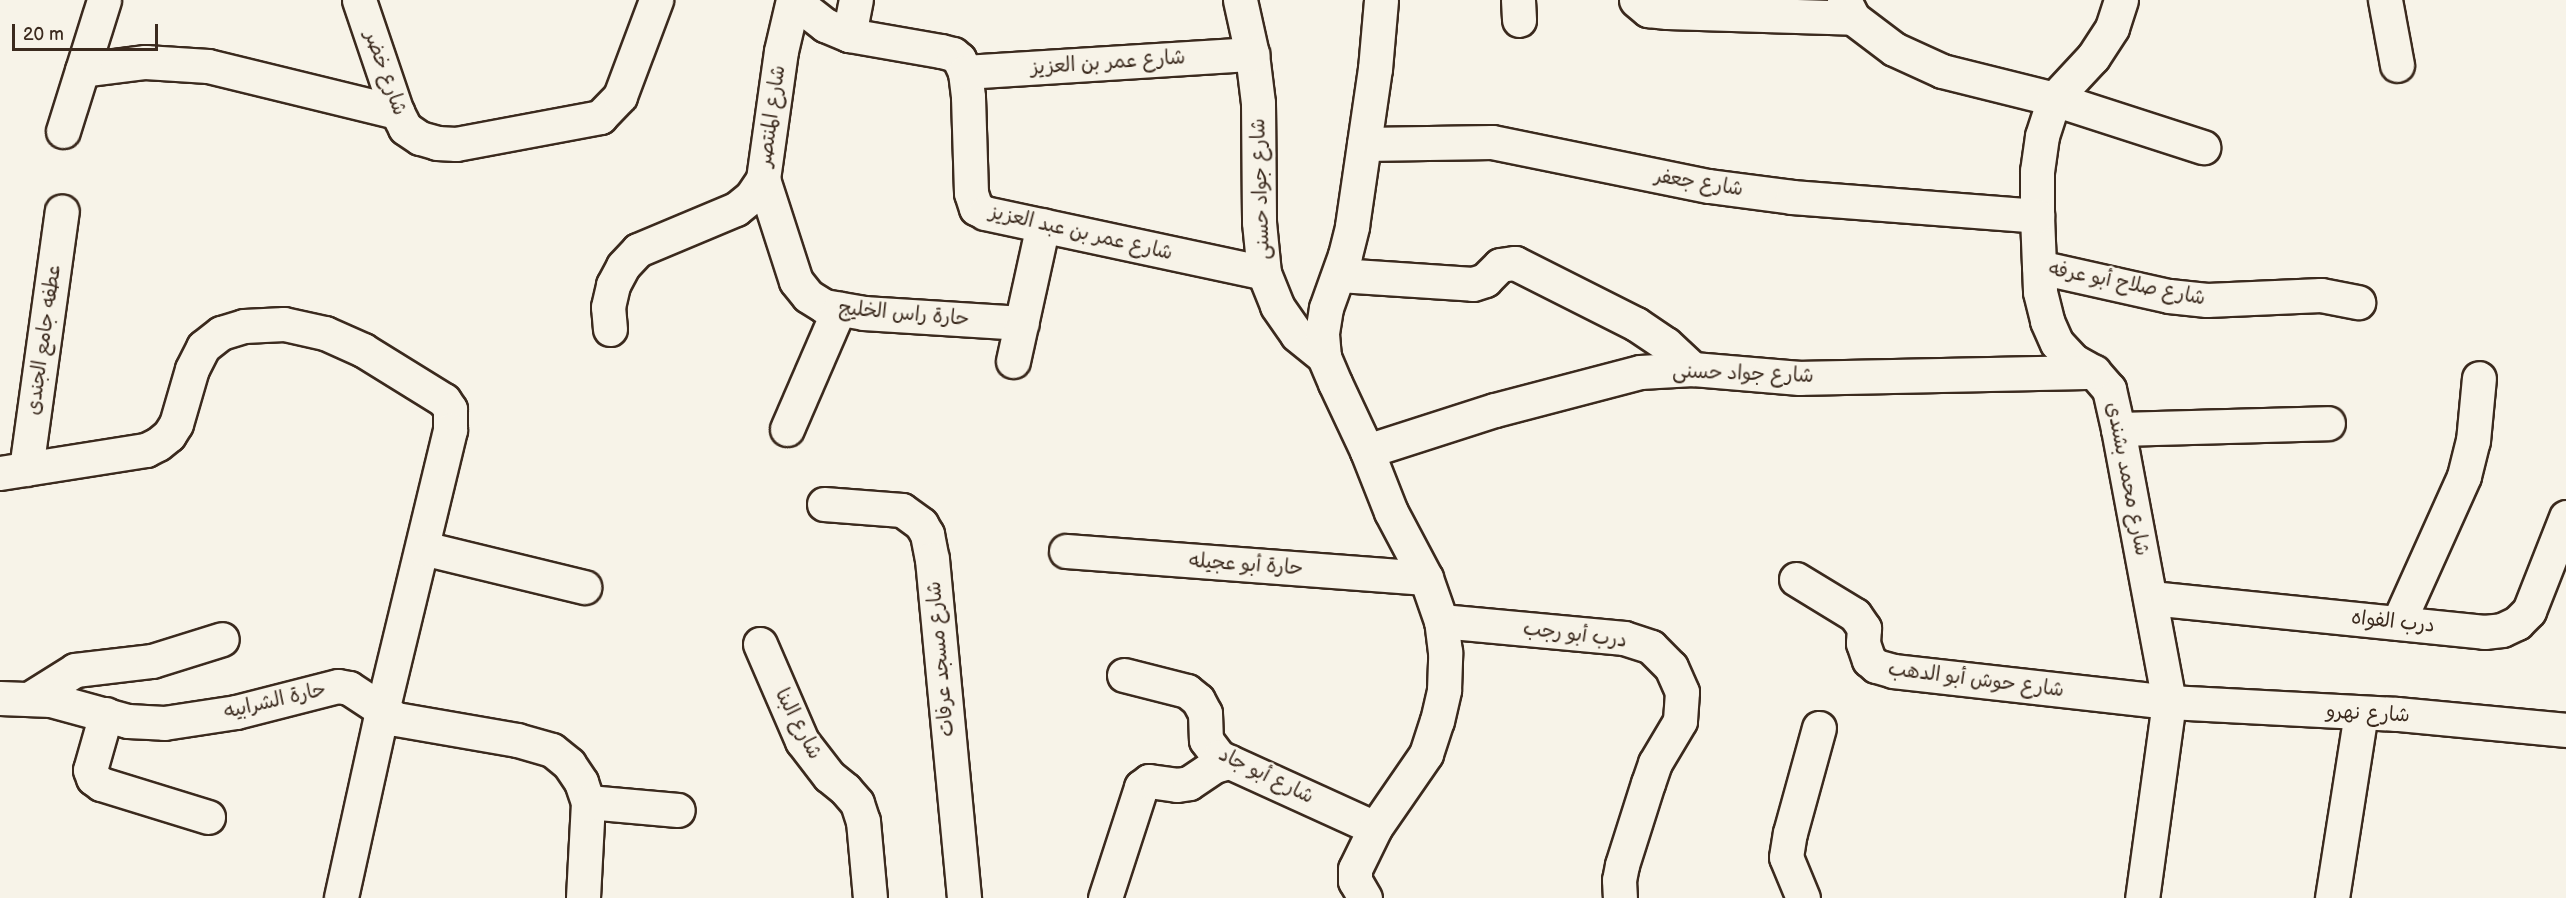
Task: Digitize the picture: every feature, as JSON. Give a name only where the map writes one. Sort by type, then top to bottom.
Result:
[{"type":"street","points":[[63,131],[104,0]]},
{"type":"street","name":"شارع خضر","points":[[359,0],[397,112],[405,128],[420,138],[437,143],[456,144],[600,117],[620,96],[656,0]]},
{"type":"street","points":[[793,0],[825,25],[849,35],[953,54],[959,59],[965,72]]},
{"type":"street","name":"شارع المنتصر","points":[[610,329],[608,307],[613,285],[623,266],[638,250],[736,209],[751,197],[763,178],[782,51],[793,0]]},
{"type":"street","points":[[849,35],[856,0]]},
{"type":"street","name":"شارع جواد حسنى","points":[[1240,0],[1252,54],[1258,103],[1259,222],[1264,273],[1277,306],[1297,335],[1324,357]]},
{"type":"street","name":"شارع جواد حسنى","points":[[1365,898],[1355,881],[1355,869],[1375,828],[1426,754],[1444,690],[1445,652],[1441,621],[1426,578],[1391,512],[1367,451],[1324,357],[1322,333],[1326,308],[1352,226],[1375,69],[1381,0]]},
{"type":"street","points":[[1636,0],[1648,10],[1666,12],[1848,9],[1894,49],[1942,71],[2054,99],[2204,147]]},
{"type":"street","name":"شارع محمد بشندى","points":[[2121,0],[2112,28],[2093,57],[2054,99],[2042,136],[2037,171],[2037,216],[2040,292],[2047,321],[2057,343],[2074,361],[2094,372],[2109,389],[2151,598],[2169,702],[2142,898]]},
{"type":"street","points":[[2385,0],[2397,64]]},
{"type":"street","name":"شارع عمر بن العزيز","points":[[965,72],[1252,54]]},
{"type":"street","points":[[82,70],[145,63],[208,66],[397,112]]},
{"type":"street","name":"شارع عمر بن عبد العزيز","points":[[965,72],[973,201],[976,208],[985,213],[1264,273]]},
{"type":"street","name":"شارع جعفر","points":[[1364,144],[1492,142],[1709,186],[1792,197],[2037,216]]},
{"type":"street","name":"حارة راس الخليج","points":[[763,178],[796,280],[808,296],[824,306],[1022,323]]},
{"type":"street","name":"عطفه جامع الجندى","points":[[13,471],[62,211]]},
{"type":"street","points":[[1013,361],[1043,225]]},
{"type":"street","points":[[1338,275],[1473,284],[1485,280],[1500,265],[1515,263],[1636,324],[1666,344],[1693,369]]},
{"type":"street","name":"شارع صلاح أبو عرفه","points":[[2039,267],[2169,296],[2207,300],[2321,295],[2358,302]]},
{"type":"street","points":[[787,429],[840,309]]},
{"type":"street","points":[[13,471],[146,450],[158,444],[169,435],[176,424],[192,369],[203,347],[221,333],[244,326],[284,324],[325,333],[363,350],[437,393],[450,409],[450,430],[382,711],[341,898]]},
{"type":"street","name":"شارع جواد حسنى","points":[[1367,451],[1495,410],[1640,372],[1693,369],[1800,378],[2094,372]]},
{"type":"street","points":[[2398,623],[2464,476],[2473,441],[2479,378]]},
{"type":"street","points":[[2118,429],[2328,423]]},
{"type":"street","name":"شارع مسجد عرفات","points":[[824,504],[902,510],[916,519],[927,534],[932,559],[964,898]]},
{"type":"street","name":"درب الفواه","points":[[2151,598],[2484,632],[2502,630],[2517,623],[2529,611],[2566,517]]},
{"type":"street","points":[[423,548],[584,587]]},
{"type":"street","name":"حارة أبو عجيله","points":[[1066,551],[1426,578]]},
{"type":"street","name":"شارع حوش أبو الدهب","points":[[1796,579],[1850,611],[1860,621],[1864,628],[1865,652],[1876,666],[1948,678],[2169,702]]},
{"type":"street","name":"درب أبو رجب","points":[[1441,621],[1624,638],[1651,647],[1671,667],[1682,692],[1680,721],[1655,763],[1648,783],[1622,865],[1619,880],[1620,898]]},
{"type":"street","points":[[32,697],[75,670],[152,661],[222,639]]},
{"type":"street","name":"شارع البنا","points":[[760,644],[802,741],[821,767],[857,803],[863,821],[870,898]]},
{"type":"street","name":"شارع أبو جاد","points":[[1124,675],[1187,690],[1198,700],[1205,713],[1206,740],[1212,750],[1229,762],[1375,828]]},
{"type":"street","name":"حارة الشرابيه","points":[[0,698],[32,697],[70,703],[128,721],[164,723],[236,712],[338,687],[349,688],[396,719],[517,740],[552,750],[569,764],[581,782],[588,802],[584,898]]},
{"type":"street","name":"شارع نهرو","points":[[2169,702],[2361,713],[2566,730]]},
{"type":"street","points":[[2332,898],[2361,713]]},
{"type":"street","points":[[106,714],[90,770],[93,778],[101,784],[208,817]]},
{"type":"street","points":[[1803,898],[1786,857],[1790,833],[1819,728]]},
{"type":"street","points":[[1105,898],[1141,787],[1149,781],[1177,785],[1189,783],[1214,766],[1229,762]]},
{"type":"street","points":[[588,802],[678,810]]}]
